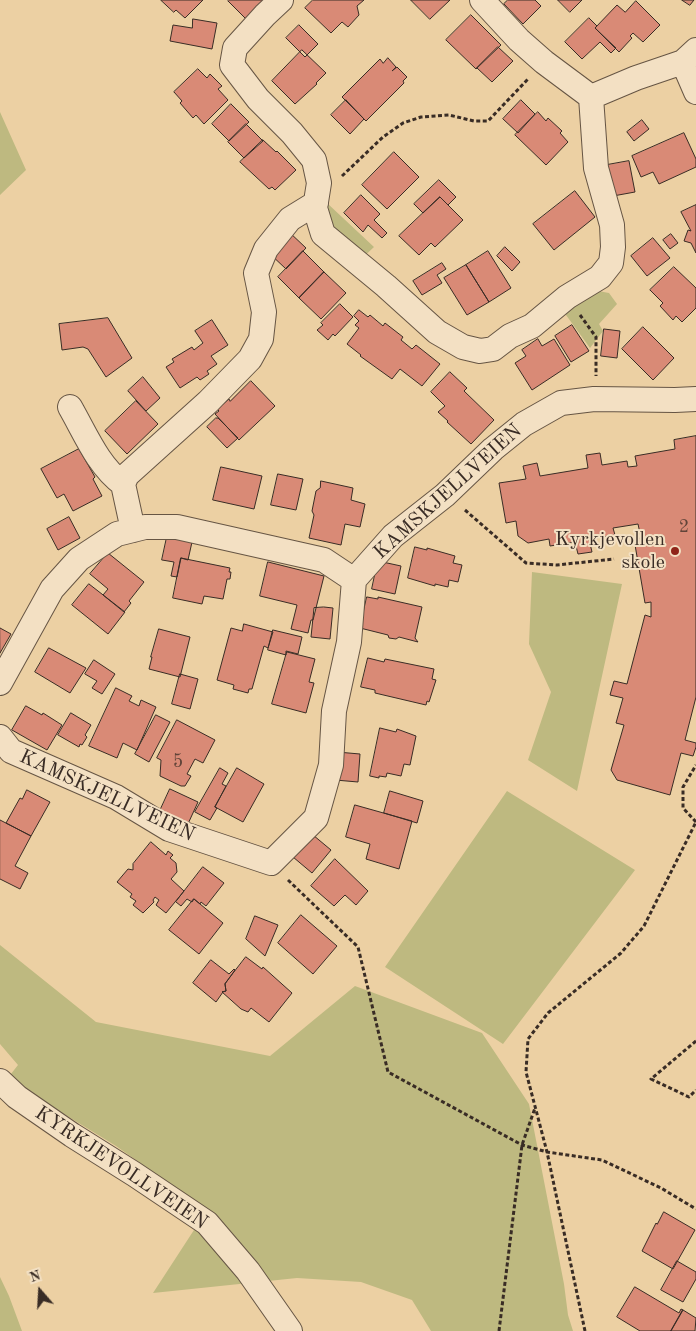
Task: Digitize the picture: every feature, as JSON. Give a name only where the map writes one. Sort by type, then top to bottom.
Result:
[{"type":"street","points":[[281,0],[265,14],[235,48],[232,65],[258,99],[292,133],[314,160],[319,184],[315,208],[323,234],[386,286],[436,332],[463,347],[480,351],[493,349],[510,336],[532,326],[567,298],[600,277],[611,263],[613,247],[612,225],[596,168],[591,97],[544,62],[519,40],[482,0]]},
{"type":"street","points":[[591,97],[689,56],[696,92]]},
{"type":"street","points":[[122,484],[127,475],[208,402],[250,359],[261,339],[264,312],[256,273],[266,249],[290,219],[316,203]]},
{"type":"street","name":"KAMSKJELLVEIEN","points":[[354,580],[393,536],[445,495],[493,449],[524,424],[561,403],[594,399],[675,400],[696,398]]},
{"type":"street","points":[[70,406],[101,461],[122,484],[133,530]]},
{"type":"street","points":[[0,683],[52,589],[79,559],[117,534],[145,526],[177,527],[324,560],[354,580],[349,642],[334,711],[331,765],[316,818],[271,864]]},
{"type":"street","name":"KAMSKJELLVEIEN","points":[[0,737],[11,750],[116,797],[169,829],[271,864]]},
{"type":"street","name":"KYRKJEVOLLVEIEN","points":[[0,1081],[17,1097],[72,1135],[207,1223],[248,1271],[290,1331]]},
{"type":"path","points":[[316,203],[353,164],[383,137],[404,123],[421,117],[449,115],[474,121],[488,121],[544,62]]},
{"type":"path","points":[[567,298],[596,337],[594,399]]},
{"type":"path","points":[[445,495],[466,510],[526,563],[557,566],[614,559]]},
{"type":"path","points":[[585,1331],[548,1152],[526,1072],[528,1040],[548,1013],[621,953],[644,926],[696,822],[683,808],[683,787],[696,765]]},
{"type":"path","points":[[271,864],[358,947],[388,1072],[522,1144],[548,1152],[602,1160],[661,1188],[696,1209]]},
{"type":"path","points":[[696,1041],[651,1080],[689,1097],[696,1090]]},
{"type":"path","points":[[499,1331],[522,1144],[536,1108]]},
{"type":"shaded area","points":[[0,112],[26,170],[0,195]]},
{"type":"shaded area","points":[[327,203],[374,247],[358,262],[333,235]]},
{"type":"shaded area","points":[[598,291],[609,293],[617,304],[599,324],[603,331],[590,348],[566,315],[566,308]]},
{"type":"shaded area","points":[[532,572],[622,584],[577,791],[528,760],[551,692],[529,644]]},
{"type":"shaded area","points":[[507,791],[635,870],[503,1044],[385,967]]},
{"type":"shaded area","points":[[0,945],[96,1022],[270,1056],[355,986],[482,1033],[529,1104],[564,1284],[568,1315],[573,1331],[431,1331],[412,1300],[361,1282],[297,1278],[153,1293],[207,1210],[116,1146],[7,1079],[18,1065],[0,1044]]},
{"type":"shaded area","points":[[0,1277],[9,1296],[22,1331],[0,1331]]},
{"type":"building","points":[[161,0],[203,0],[185,18],[176,10],[174,12]]},
{"type":"building","points":[[229,0],[265,0],[246,19]]},
{"type":"building","points":[[313,0],[364,0],[357,6],[359,15],[348,27],[342,22],[331,33],[305,8]]},
{"type":"building","points":[[411,0],[450,0],[430,19]]},
{"type":"building","points":[[508,0],[535,0],[541,6],[523,24],[504,4]]},
{"type":"building","points":[[558,0],[582,0],[570,12]]},
{"type":"building","points":[[682,0],[694,0],[690,5]]},
{"type":"building","points":[[636,1],[660,25],[643,42],[633,33],[630,36],[632,38],[619,52],[595,28],[617,5],[625,12]]},
{"type":"building","points":[[471,15],[501,45],[476,69],[446,40]]},
{"type":"building","points":[[589,18],[597,26],[595,28],[616,48],[611,53],[600,42],[582,59],[565,42]]},
{"type":"building","points":[[193,19],[217,23],[212,49],[170,41],[173,25],[192,28]]},
{"type":"building","points":[[299,25],[318,44],[305,57],[286,38]]},
{"type":"building","points":[[498,47],[513,61],[492,82],[477,68]]},
{"type":"building","points":[[302,50],[326,73],[295,104],[272,81]]},
{"type":"building","points":[[388,58],[396,67],[392,71],[397,67],[407,77],[403,81],[404,83],[366,121],[342,97],[380,59],[383,63]]},
{"type":"building","points":[[198,69],[207,78],[210,74],[222,86],[218,89],[228,100],[204,124],[196,115],[193,118],[180,103],[182,101],[174,92]]},
{"type":"building","points":[[346,100],[364,119],[350,134],[331,115]]},
{"type":"building","points":[[521,100],[535,114],[518,133],[503,119]]},
{"type":"building","points":[[231,104],[249,122],[229,141],[212,124]]},
{"type":"building","points":[[538,112],[546,121],[548,118],[562,131],[560,133],[568,142],[546,165],[515,135]]},
{"type":"building","points":[[642,120],[649,129],[634,141],[627,132]]},
{"type":"building","points":[[246,124],[263,141],[244,158],[228,142]]},
{"type":"building","points":[[684,133],[696,159],[696,167],[659,184],[653,172],[641,177],[632,156]]},
{"type":"building","points":[[263,140],[296,170],[275,190],[272,187],[269,189],[240,162]]},
{"type":"building","points":[[394,152],[419,177],[387,209],[362,185]]},
{"type":"building","points":[[629,161],[635,192],[613,196],[607,165]]},
{"type":"building","points":[[439,180],[456,197],[448,205],[440,197],[423,213],[414,204]]},
{"type":"building","points":[[575,191],[595,217],[554,250],[533,224]]},
{"type":"building","points":[[361,195],[380,214],[374,220],[387,233],[382,238],[368,225],[363,232],[344,213]]},
{"type":"building","points":[[440,197],[463,220],[435,247],[431,243],[419,255],[399,236]]},
{"type":"building","points":[[696,205],[696,253],[691,243],[684,241],[688,230],[691,231],[681,212]]},
{"type":"building","points":[[288,231],[306,248],[286,269],[268,252]]},
{"type":"building","points":[[671,234],[678,243],[670,249],[663,240]]},
{"type":"building","points":[[653,238],[670,258],[647,276],[631,256]]},
{"type":"building","points":[[505,247],[520,262],[512,271],[497,256]]},
{"type":"building","points":[[303,251],[324,272],[299,298],[278,277]]},
{"type":"building","points":[[488,251],[511,288],[489,302],[466,265]]},
{"type":"building","points":[[442,263],[446,269],[437,275],[442,283],[422,295],[413,281]]},
{"type":"building","points":[[466,265],[489,302],[467,315],[444,278]]},
{"type":"building","points":[[674,267],[696,288],[696,308],[682,322],[676,316],[673,320],[660,306],[663,303],[650,290]]},
{"type":"building","points":[[324,272],[346,293],[321,319],[299,298]]},
{"type":"building","points":[[340,304],[353,317],[335,336],[333,334],[328,340],[317,330],[323,325],[321,323]]},
{"type":"building","points":[[359,310],[368,317],[370,315],[383,326],[385,323],[403,337],[401,340],[412,349],[416,345],[440,364],[422,386],[400,369],[392,379],[347,344],[359,328],[355,325],[359,321],[354,316]]},
{"type":"building","points":[[108,318],[132,358],[106,377],[88,349],[83,347],[62,350],[59,324]]},
{"type":"building","points":[[212,320],[228,345],[211,356],[217,364],[207,371],[209,374],[200,380],[197,377],[180,388],[166,367],[174,362],[172,359],[192,347],[194,350],[203,343],[195,331]]},
{"type":"building","points":[[572,325],[589,351],[571,362],[555,336]]},
{"type":"building","points":[[643,327],[674,358],[653,380],[622,349]]},
{"type":"building","points":[[604,329],[620,331],[617,358],[601,356]]},
{"type":"building","points":[[538,339],[542,346],[554,339],[570,365],[532,390],[515,363],[526,356],[522,350]]},
{"type":"building","points":[[450,372],[467,388],[464,391],[494,420],[471,444],[438,412],[445,406],[431,392]]},
{"type":"building","points":[[143,377],[160,398],[146,411],[128,391]]},
{"type":"building","points":[[251,381],[275,406],[239,440],[215,414],[219,411],[217,409],[229,399],[230,401]]},
{"type":"building","points":[[136,401],[158,424],[127,454],[105,431]]},
{"type":"building","points":[[216,418],[238,438],[227,448],[207,427]]},
{"type":"building","points":[[696,436],[696,697],[685,740],[696,743],[696,747],[693,756],[681,753],[670,795],[617,780],[611,770],[624,725],[616,723],[623,698],[610,695],[614,681],[627,684],[645,615],[651,617],[651,602],[645,603],[634,539],[641,538],[638,524],[613,528],[615,535],[589,539],[592,552],[578,554],[575,542],[550,546],[549,539],[528,543],[518,536],[516,521],[506,523],[499,483],[526,479],[523,466],[537,463],[540,476],[588,468],[586,455],[600,453],[602,465],[627,461],[628,467],[637,466],[635,456],[675,449],[674,440]]},
{"type":"building","points":[[79,449],[95,477],[93,479],[102,496],[73,511],[64,494],[57,498],[41,469]]},
{"type":"building","points":[[221,467],[262,476],[254,509],[213,500]]},
{"type":"building","points":[[278,474],[303,479],[296,510],[271,505]]},
{"type":"building","points":[[321,481],[353,488],[351,500],[365,504],[360,527],[345,524],[341,545],[309,538],[314,515],[312,511],[316,491],[320,488]]},
{"type":"building","points":[[69,517],[80,538],[58,550],[47,529]]},
{"type":"building","points":[[167,537],[192,542],[188,560],[181,558],[177,577],[171,576],[174,562],[162,560]]},
{"type":"building","points":[[415,547],[427,550],[427,548],[455,556],[453,563],[462,565],[458,582],[449,580],[448,587],[435,584],[435,586],[408,578]]},
{"type":"building","points":[[108,553],[144,582],[129,601],[131,603],[124,612],[103,595],[108,589],[90,574]]},
{"type":"building","points":[[181,558],[230,568],[230,579],[227,579],[223,599],[204,596],[202,604],[173,598]]},
{"type":"building","points":[[378,561],[401,566],[395,594],[372,589]]},
{"type":"building","points":[[268,562],[324,576],[308,633],[291,629],[297,605],[260,596]]},
{"type":"building","points":[[89,584],[125,612],[108,634],[72,605]]},
{"type":"building","points":[[367,597],[378,599],[378,597],[422,607],[415,638],[418,642],[399,637],[396,639],[389,638],[388,635],[360,628]]},
{"type":"building","points":[[314,608],[333,608],[330,639],[311,637]]},
{"type":"building","points":[[244,624],[273,632],[268,648],[264,646],[252,689],[249,689],[248,693],[233,689],[234,685],[217,680],[231,628],[242,631]]},
{"type":"building","points":[[0,628],[11,634],[0,653]]},
{"type":"building","points":[[159,629],[190,637],[180,677],[149,669]]},
{"type":"building","points":[[273,630],[302,637],[298,654],[286,651],[286,655],[268,650]]},
{"type":"building","points":[[49,648],[86,668],[70,693],[35,672]]},
{"type":"building","points":[[287,652],[315,659],[309,682],[314,683],[306,713],[272,704]]},
{"type":"building","points":[[368,658],[384,662],[385,659],[434,669],[432,679],[436,680],[429,702],[427,701],[426,705],[375,693],[375,690],[361,687]]},
{"type":"building","points":[[94,660],[115,674],[102,694],[92,688],[97,681],[85,674]]},
{"type":"building","points":[[180,674],[198,679],[190,709],[172,704]]},
{"type":"building","points":[[116,688],[132,696],[129,701],[139,706],[141,700],[156,707],[137,750],[123,743],[117,758],[89,746]]},
{"type":"building","points":[[26,706],[42,715],[43,713],[62,725],[47,750],[12,730]]},
{"type":"building","points":[[71,713],[91,725],[85,735],[87,737],[79,747],[58,735]]},
{"type":"building","points":[[156,715],[170,722],[149,762],[135,754]]},
{"type":"building","points":[[177,720],[215,740],[203,763],[195,759],[187,774],[191,776],[185,786],[160,776],[161,760],[157,758]]},
{"type":"building","points":[[380,728],[396,732],[397,729],[416,736],[410,765],[404,764],[401,776],[387,773],[386,777],[370,776]]},
{"type":"building","points":[[337,752],[360,754],[358,782],[335,780]]},
{"type":"building","points":[[220,768],[228,773],[222,784],[226,786],[210,820],[195,812]]},
{"type":"building","points":[[237,768],[264,784],[243,822],[215,807]]},
{"type":"building","points":[[170,789],[198,802],[187,826],[159,813]]},
{"type":"building","points":[[27,790],[50,802],[31,836],[6,823],[20,798],[22,799]]},
{"type":"building","points":[[390,791],[423,801],[417,823],[384,813]]},
{"type":"building","points":[[355,805],[412,821],[399,869],[366,859],[370,844],[346,837]]},
{"type":"building","points":[[0,820],[31,836],[15,866],[28,873],[20,889],[0,879]]},
{"type":"building","points":[[313,835],[331,850],[312,873],[293,857]]},
{"type":"building","points":[[151,842],[166,855],[168,851],[173,855],[170,858],[176,863],[177,872],[171,879],[184,891],[166,913],[156,905],[159,900],[155,897],[154,902],[143,913],[133,905],[136,901],[130,897],[132,894],[117,882],[128,869],[133,870],[133,864]]},
{"type":"building","points":[[335,859],[368,891],[356,905],[345,895],[334,906],[311,886]]},
{"type":"building","points":[[203,867],[224,883],[206,906],[194,899],[192,902],[187,899],[181,906],[176,902]]},
{"type":"building","points":[[194,899],[223,923],[199,954],[169,930]]},
{"type":"building","points":[[301,915],[337,946],[313,974],[278,943]]},
{"type":"building","points":[[255,916],[278,925],[265,956],[246,939]]},
{"type":"building","points":[[246,957],[262,969],[263,967],[292,993],[269,1022],[251,1008],[248,1012],[241,1009],[222,992],[226,991],[225,984]]},
{"type":"building","points":[[211,960],[229,974],[235,970],[225,984],[226,991],[222,992],[216,1002],[193,983]]},
{"type":"building","points":[[664,1212],[695,1230],[673,1269],[642,1251],[656,1223]]},
{"type":"building","points":[[677,1261],[696,1272],[696,1279],[683,1302],[661,1290]]},
{"type":"building","points":[[635,1287],[679,1313],[681,1309],[683,1310],[671,1331],[640,1331],[617,1317]]},
{"type":"building","points":[[683,1310],[696,1318],[695,1331],[671,1331]]},
{"type":"place","name":"Kyrkjevollen skole","points":[[675,551]]}]
